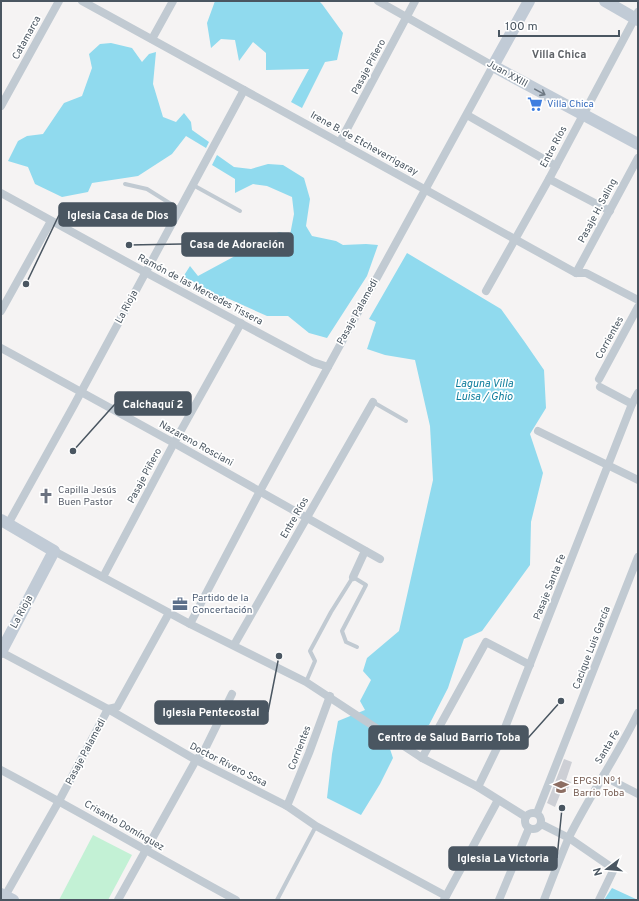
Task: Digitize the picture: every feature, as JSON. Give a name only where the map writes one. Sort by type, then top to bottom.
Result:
[{"type":"street","name":"Catamarca","points":[[1,106],[59,1]]},
{"type":"street","name":"Irene B. de Etcheverrigaray","points":[[82,1],[340,142],[514,240],[576,273],[586,273],[638,300]]},
{"type":"street","points":[[152,39],[173,1]]},
{"type":"street","name":"Juan XXIII","points":[[378,1],[638,144]]},
{"type":"street","name":"Pasaje Piñero","points":[[340,142],[415,1]]},
{"type":"street","name":"Pasaje Palamedi","points":[[190,624],[328,366],[529,1]]},
{"type":"street","points":[[605,1],[637,17]]},
{"type":"street","name":"Entre Ríos","points":[[486,291],[637,17]]},
{"type":"street","name":"La Rioja","points":[[5,522],[81,392],[244,90]]},
{"type":"street","points":[[467,115],[556,166]]},
{"type":"street","name":"Pasaje H. Saling","points":[[576,273],[638,158]]},
{"type":"street","points":[[549,179],[610,211]]},
{"type":"street","name":"Ramón de las Mercedes Tissera","points":[[1,193],[313,362],[328,366]]},
{"type":"street","points":[[1,311],[51,221]]},
{"type":"street","name":"Corrientes","points":[[632,404],[599,383],[638,308]]},
{"type":"street","name":"Pasaje Piñero","points":[[103,577],[174,443],[241,323]]},
{"type":"street","name":"Nazareno Rosciani","points":[[1,348],[380,559]]},
{"type":"street","name":"Pasaje Santa Fe","points":[[478,787],[498,748],[632,404],[638,393]]},
{"type":"street","name":"Entre Ríos","points":[[234,645],[373,402]]},
{"type":"street","points":[[538,431],[638,480]]},
{"type":"street","points":[[5,522],[54,551],[169,613],[306,682],[330,696],[422,758],[478,787],[526,817]]},
{"type":"street","name":"La Rioja","points":[[1,652],[54,551]]},
{"type":"street","points":[[353,577],[365,551]]},
{"type":"street","name":"Cacique Luis García","points":[[537,813],[638,557]]},
{"type":"street","name":"Pasaje Palamedi","points":[[6,896],[108,709],[117,707],[169,613]]},
{"type":"street","points":[[422,758],[486,642],[530,665]]},
{"type":"street","name":"Doctor Rivero Sosa","points":[[1,652],[108,709],[196,760],[287,806],[316,826],[445,898]]},
{"type":"street","points":[[118,900],[196,760],[204,751],[232,694]]},
{"type":"street","name":"Corrientes","points":[[287,806],[330,696]]},
{"type":"street","name":"Santa Fe","points":[[544,900],[569,838],[637,718]]},
{"type":"street","name":"Crisanto Domínguez","points":[[2,773],[59,801],[236,900]]},
{"type":"street","points":[[603,776],[638,794]]},
{"type":"street","points":[[445,898],[498,800]]},
{"type":"street","points":[[526,817],[533,812],[537,813],[541,818],[541,824]]},
{"type":"street","points":[[526,817],[526,825],[529,828]]},
{"type":"street","points":[[541,824],[569,838],[614,869],[600,900]]},
{"type":"street","points":[[529,828],[534,829],[541,824]]},
{"type":"street","points":[[499,900],[529,828]]},
{"type":"lane","points":[[125,184],[146,189],[179,209]]},
{"type":"lane","points":[[193,184],[240,211]]},
{"type":"lane","points":[[373,402],[406,421]]},
{"type":"lane","points":[[306,682],[315,661],[310,650],[353,577],[366,585],[342,631],[346,642],[357,647]]},
{"type":"lane","points":[[277,900],[316,826]]},
{"type":"green space","points":[[93,835],[132,855],[108,900],[59,900]]},
{"type":"water","points":[[215,1],[319,1],[322,4],[343,33],[337,60],[325,62],[302,108],[291,102],[309,69],[266,70],[266,53],[253,42],[239,61],[235,40],[221,39],[211,48],[207,23]]},
{"type":"water","points":[[111,43],[132,48],[142,62],[149,54],[156,52],[153,84],[163,117],[176,122],[184,113],[191,122],[192,130],[209,142],[206,148],[186,136],[172,154],[138,176],[92,183],[88,192],[62,197],[35,184],[28,167],[8,161],[18,141],[27,136],[43,134],[64,103],[82,96],[92,68],[89,54],[100,44]]},
{"type":"water","points":[[217,155],[234,167],[251,169],[268,164],[283,165],[304,178],[310,199],[306,226],[312,236],[336,241],[343,245],[378,245],[367,276],[327,338],[309,333],[288,316],[267,316],[227,298],[212,296],[199,284],[183,277],[190,266],[198,276],[235,256],[252,244],[279,232],[290,235],[294,214],[292,197],[267,186],[253,184],[235,193],[235,179],[212,165]]},
{"type":"water","name":"Laguna Villa Luisa / Ghio","points":[[407,253],[501,309],[544,370],[546,408],[530,434],[543,473],[531,522],[530,565],[482,631],[464,639],[448,688],[429,725],[411,732],[393,732],[389,746],[393,758],[380,784],[361,815],[327,798],[332,754],[338,721],[365,710],[360,701],[371,680],[363,671],[367,658],[399,631],[433,480],[430,426],[415,360],[385,355],[367,349],[376,322],[369,319]]},
{"type":"water","points":[[612,888],[638,900],[604,900]]},
{"type":"building","name":"EPGSI Nº 1 Barrio Toba","points":[[564,759],[572,762],[566,780],[571,782],[566,794],[561,792],[555,807],[547,803]]},
{"type":"place","name":"Villa Chica","points":[[535,104]]},
{"type":"place","name":"Casa de Adoración","points":[[129,245]]},
{"type":"place","name":"Iglesia Casa de Dios","points":[[26,284]]},
{"type":"place","name":"Calchaquí 2","points":[[73,451]]},
{"type":"place","name":"Capilla Jesús Buen Pastor","points":[[46,496]]},
{"type":"place","name":"Partido de la Concertación","points":[[180,604]]},
{"type":"place","name":"Iglesia Pentecostal","points":[[279,656]]},
{"type":"place","name":"Centro de Salud Barrio Toba","points":[[561,701]]},
{"type":"place","name":"EPGSI Nº 1 Barrio Toba","points":[[561,787]]},
{"type":"place","name":"Iglesia La Victoria","points":[[562,808]]},
{"type":"district","name":"Villa Chica","points":[[559,55]]}]
